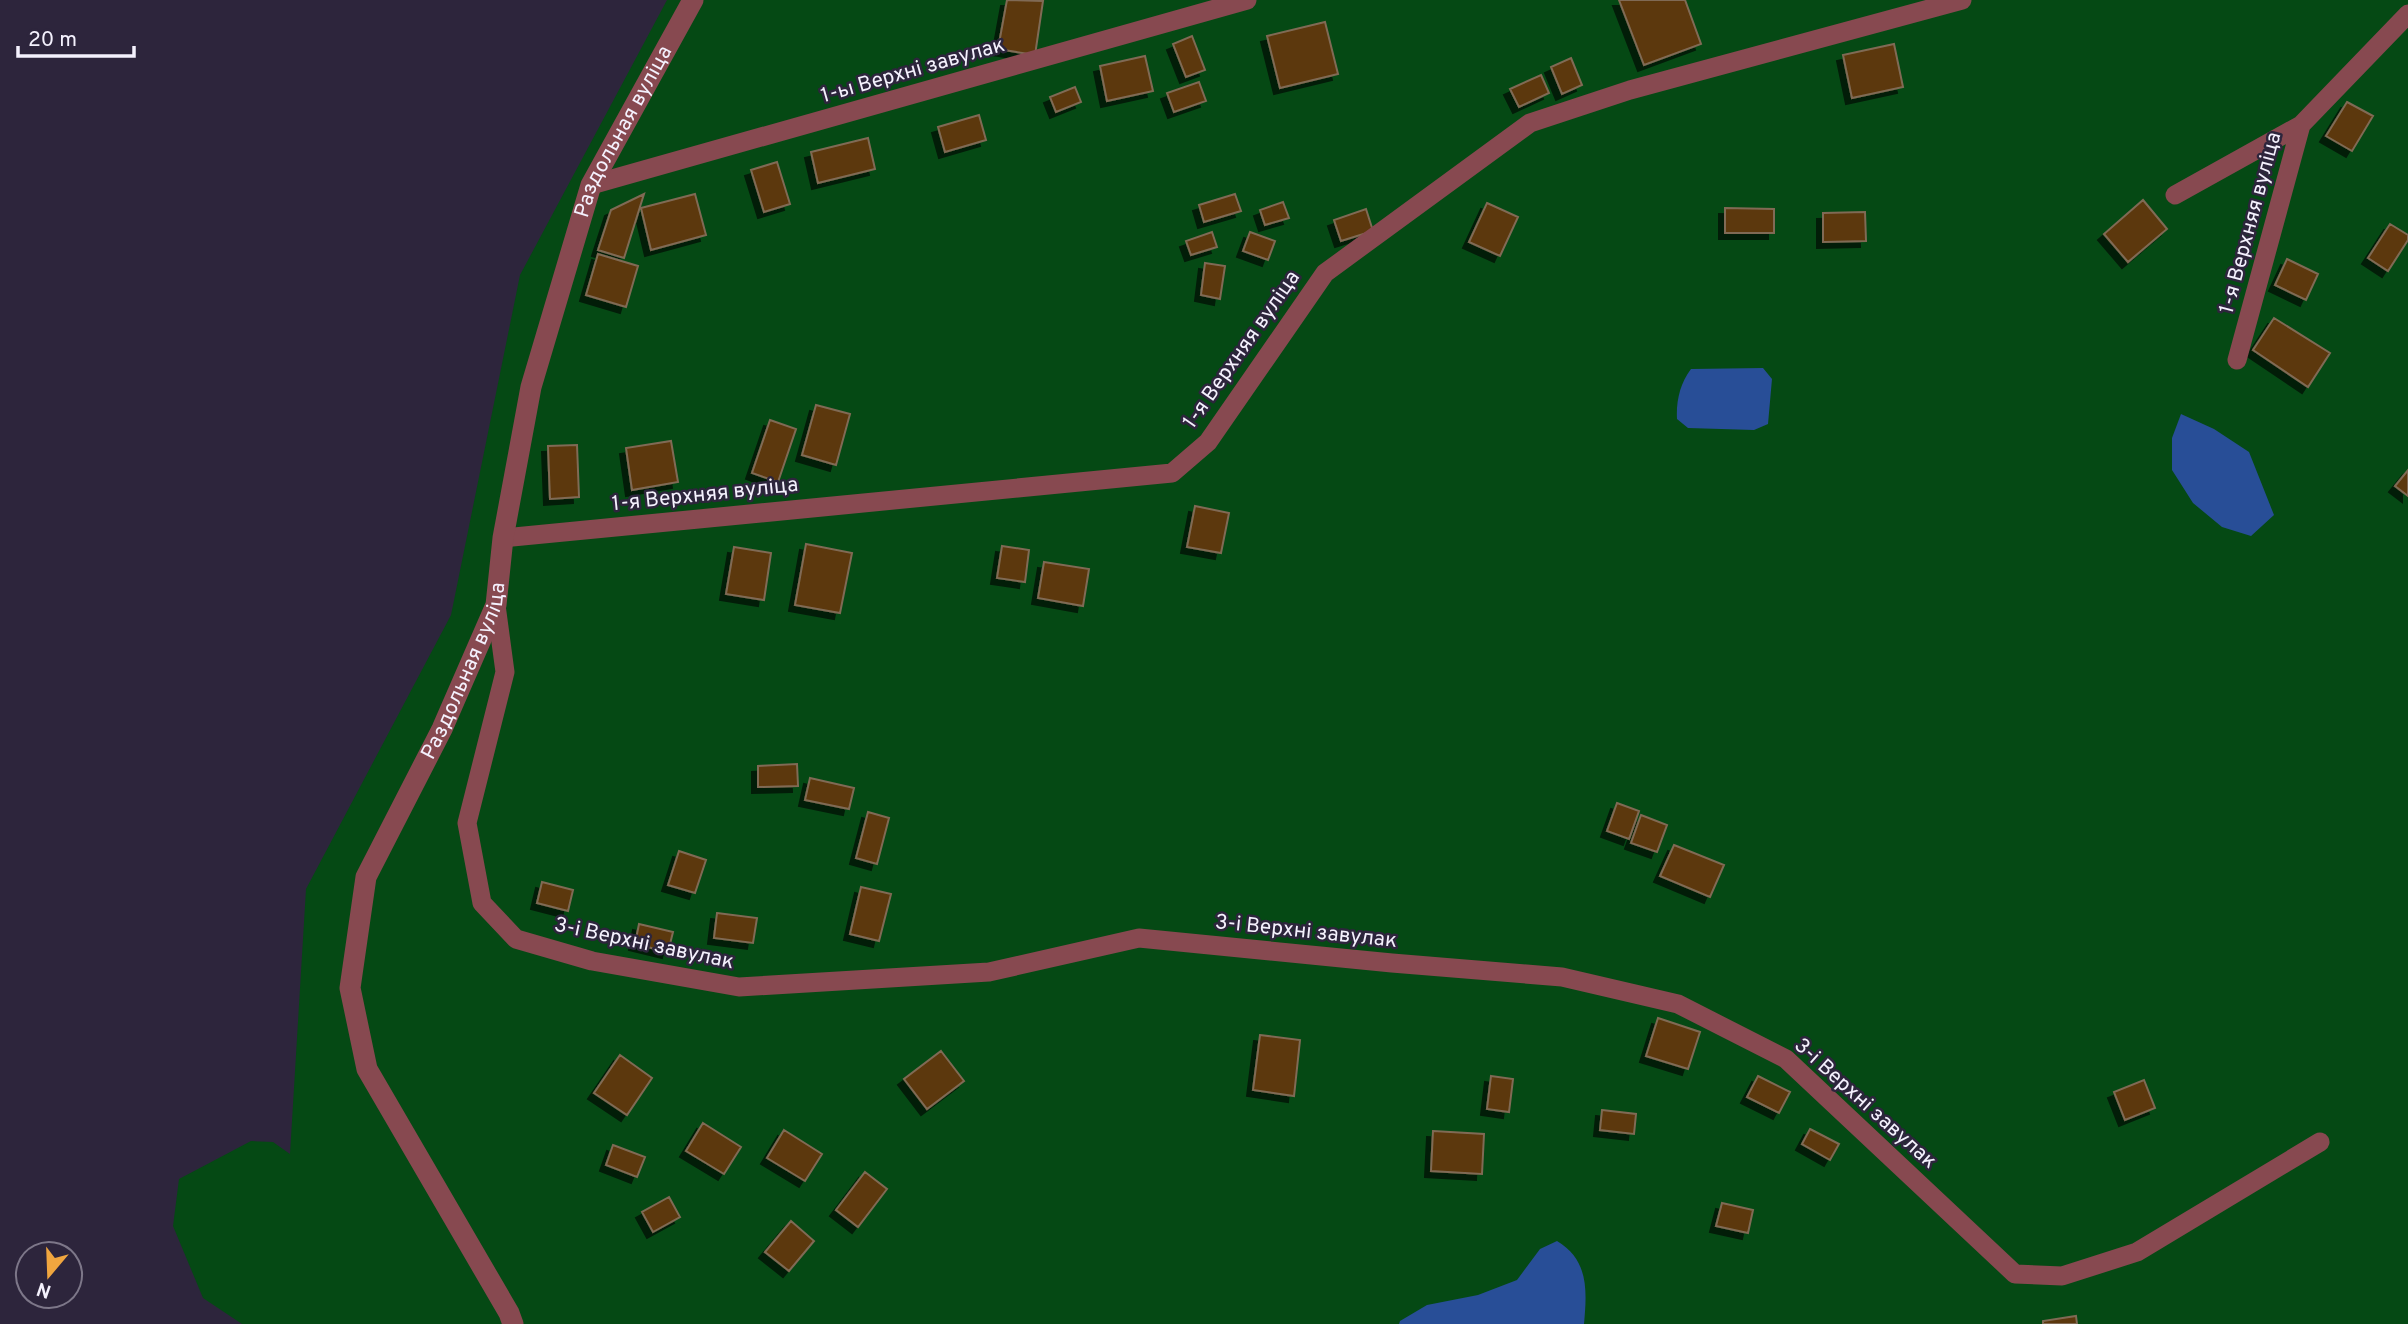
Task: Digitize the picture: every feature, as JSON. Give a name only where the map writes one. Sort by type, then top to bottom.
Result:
[{"type":"street","name":"Раздольная вуліца","points":[[513,1324],[367,1069],[350,988],[366,877],[442,729],[496,605],[503,538],[531,387],[591,185],[693,0]]},
{"type":"lane","name":"1-ы Верхні завулак","points":[[591,185],[1247,0]]},
{"type":"lane","name":"1-я Верхняя вуліца","points":[[503,538],[1172,473],[1208,442],[1325,273],[1530,123],[1629,90],[1962,0]]},
{"type":"lane","name":"1-я Верхняя вуліца","points":[[2237,360],[2301,125],[2408,14]]},
{"type":"lane","points":[[2175,195],[2301,125]]},
{"type":"lane","name":"3-і Верхні завулак","points":[[496,605],[505,672],[467,823],[482,903],[516,939],[592,961],[739,987],[989,972],[1139,938],[1562,977],[1678,1004],[1786,1059],[2015,1274],[2062,1276],[2137,1252],[2320,1142]]},
{"type":"green space","points":[[667,0],[2408,0],[2408,1324],[242,1324],[203,1298],[173,1226],[179,1179],[251,1141],[273,1142],[290,1154],[306,889],[451,615],[520,275]]},
{"type":"water","points":[[1763,368],[1772,379],[1768,424],[1754,430],[1688,428],[1677,419],[1680,393],[1691,369]]},
{"type":"water","points":[[2181,414],[2214,429],[2249,452],[2274,515],[2251,536],[2222,527],[2193,503],[2172,470],[2172,438]]},
{"type":"water","points":[[1557,1241],[1575,1257],[1584,1277],[1584,1324],[1399,1324],[1427,1305],[1478,1295],[1517,1280],[1540,1249]]},
{"type":"building","points":[[1007,0],[1043,1],[1035,55],[998,49]]},
{"type":"building","points":[[1619,0],[1685,0],[1701,44],[1644,65]]},
{"type":"building","points":[[1325,22],[1338,74],[1280,88],[1267,36]]},
{"type":"building","points":[[1192,36],[1205,70],[1186,77],[1173,44]]},
{"type":"building","points":[[1894,44],[1903,87],[1852,98],[1843,55]]},
{"type":"building","points":[[1145,56],[1153,91],[1107,101],[1100,66]]},
{"type":"building","points":[[1571,58],[1582,85],[1562,94],[1551,67]]},
{"type":"building","points":[[1541,75],[1549,93],[1519,107],[1510,89]]},
{"type":"building","points":[[1199,82],[1206,101],[1174,112],[1167,93]]},
{"type":"building","points":[[1075,87],[1081,102],[1056,112],[1050,97]]},
{"type":"building","points":[[2347,102],[2373,116],[2352,151],[2326,136]]},
{"type":"building","points":[[979,115],[986,140],[945,152],[938,127]]},
{"type":"building","points":[[868,138],[875,169],[818,183],[811,152]]},
{"type":"building","points":[[777,162],[790,204],[764,212],[751,170]]},
{"type":"building","points":[[644,194],[624,258],[598,250],[611,210]]},
{"type":"building","points":[[695,194],[706,235],[651,250],[641,208]]},
{"type":"building","points":[[1235,194],[1241,211],[1204,222],[1199,205]]},
{"type":"building","points":[[2143,200],[2167,229],[2128,262],[2104,234]]},
{"type":"building","points":[[1283,202],[1289,218],[1265,225],[1260,210]]},
{"type":"building","points":[[1487,203],[1518,217],[1500,256],[1469,242]]},
{"type":"building","points":[[1725,208],[1774,209],[1774,233],[1725,233]]},
{"type":"building","points":[[1366,209],[1373,231],[1341,241],[1334,220]]},
{"type":"building","points":[[1865,212],[1866,241],[1823,242],[1823,213]]},
{"type":"building","points":[[2390,224],[2408,235],[2408,240],[2388,271],[2368,258]]},
{"type":"building","points":[[1212,232],[1217,247],[1191,255],[1186,241]]},
{"type":"building","points":[[1250,232],[1275,241],[1268,260],[1243,251]]},
{"type":"building","points":[[598,254],[638,266],[626,307],[586,295]]},
{"type":"building","points":[[2287,259],[2318,274],[2306,300],[2275,285]]},
{"type":"building","points":[[1205,263],[1225,266],[1220,299],[1201,295]]},
{"type":"building","points":[[2274,318],[2330,353],[2308,387],[2253,350]]},
{"type":"building","points":[[816,405],[850,414],[836,465],[802,455]]},
{"type":"building","points":[[770,420],[796,429],[778,482],[752,473]]},
{"type":"building","points":[[671,441],[678,482],[632,490],[626,448]]},
{"type":"building","points":[[577,445],[579,497],[550,499],[548,446]]},
{"type":"building","points":[[2408,470],[2408,496],[2395,486]]},
{"type":"building","points":[[1195,506],[1229,513],[1221,553],[1187,547]]},
{"type":"building","points":[[806,544],[852,553],[840,613],[795,605]]},
{"type":"building","points":[[1002,546],[1029,550],[1025,582],[997,578]]},
{"type":"building","points":[[734,547],[771,553],[764,600],[726,594]]},
{"type":"building","points":[[1044,562],[1089,569],[1083,606],[1038,598]]},
{"type":"building","points":[[797,764],[798,786],[758,787],[758,766]]},
{"type":"building","points":[[810,778],[854,788],[849,809],[805,800]]},
{"type":"building","points":[[1617,803],[1639,811],[1629,839],[1607,831]]},
{"type":"building","points":[[868,812],[889,818],[877,864],[856,858]]},
{"type":"building","points":[[1641,815],[1667,825],[1657,852],[1631,843]]},
{"type":"building","points":[[1674,845],[1724,865],[1710,897],[1660,876]]},
{"type":"building","points":[[679,851],[706,860],[695,893],[668,885]]},
{"type":"building","points":[[542,882],[573,890],[568,911],[537,903]]},
{"type":"building","points":[[861,887],[891,894],[879,941],[850,934]]},
{"type":"building","points":[[717,913],[757,918],[753,943],[714,938]]},
{"type":"building","points":[[639,924],[673,932],[668,952],[635,944]]},
{"type":"building","points":[[1658,1018],[1700,1032],[1688,1069],[1646,1056]]},
{"type":"building","points":[[1260,1035],[1300,1040],[1294,1096],[1253,1090]]},
{"type":"building","points":[[941,1051],[964,1081],[927,1109],[904,1079]]},
{"type":"building","points":[[620,1055],[652,1078],[627,1115],[594,1093]]},
{"type":"building","points":[[1491,1076],[1513,1079],[1509,1112],[1487,1109]]},
{"type":"building","points":[[1758,1076],[1790,1092],[1779,1113],[1747,1097]]},
{"type":"building","points":[[2144,1080],[2155,1108],[2125,1120],[2114,1092]]},
{"type":"building","points":[[1602,1110],[1636,1114],[1634,1134],[1600,1130]]},
{"type":"building","points":[[703,1123],[741,1147],[724,1174],[686,1151]]},
{"type":"building","points":[[1810,1129],[1839,1144],[1830,1160],[1802,1144]]},
{"type":"building","points":[[784,1130],[822,1154],[805,1181],[767,1158]]},
{"type":"building","points":[[1433,1131],[1484,1134],[1482,1174],[1431,1171]]},
{"type":"building","points":[[613,1145],[645,1157],[637,1177],[606,1165]]},
{"type":"building","points":[[865,1172],[887,1189],[858,1227],[836,1210]]},
{"type":"building","points":[[669,1197],[680,1217],[653,1232],[642,1212]]},
{"type":"building","points":[[1722,1203],[1753,1210],[1748,1233],[1716,1226]]},
{"type":"building","points":[[791,1221],[814,1241],[789,1271],[765,1252]]},
{"type":"building","points":[[2076,1316],[2077,1324],[2043,1324],[2043,1321]]}]
